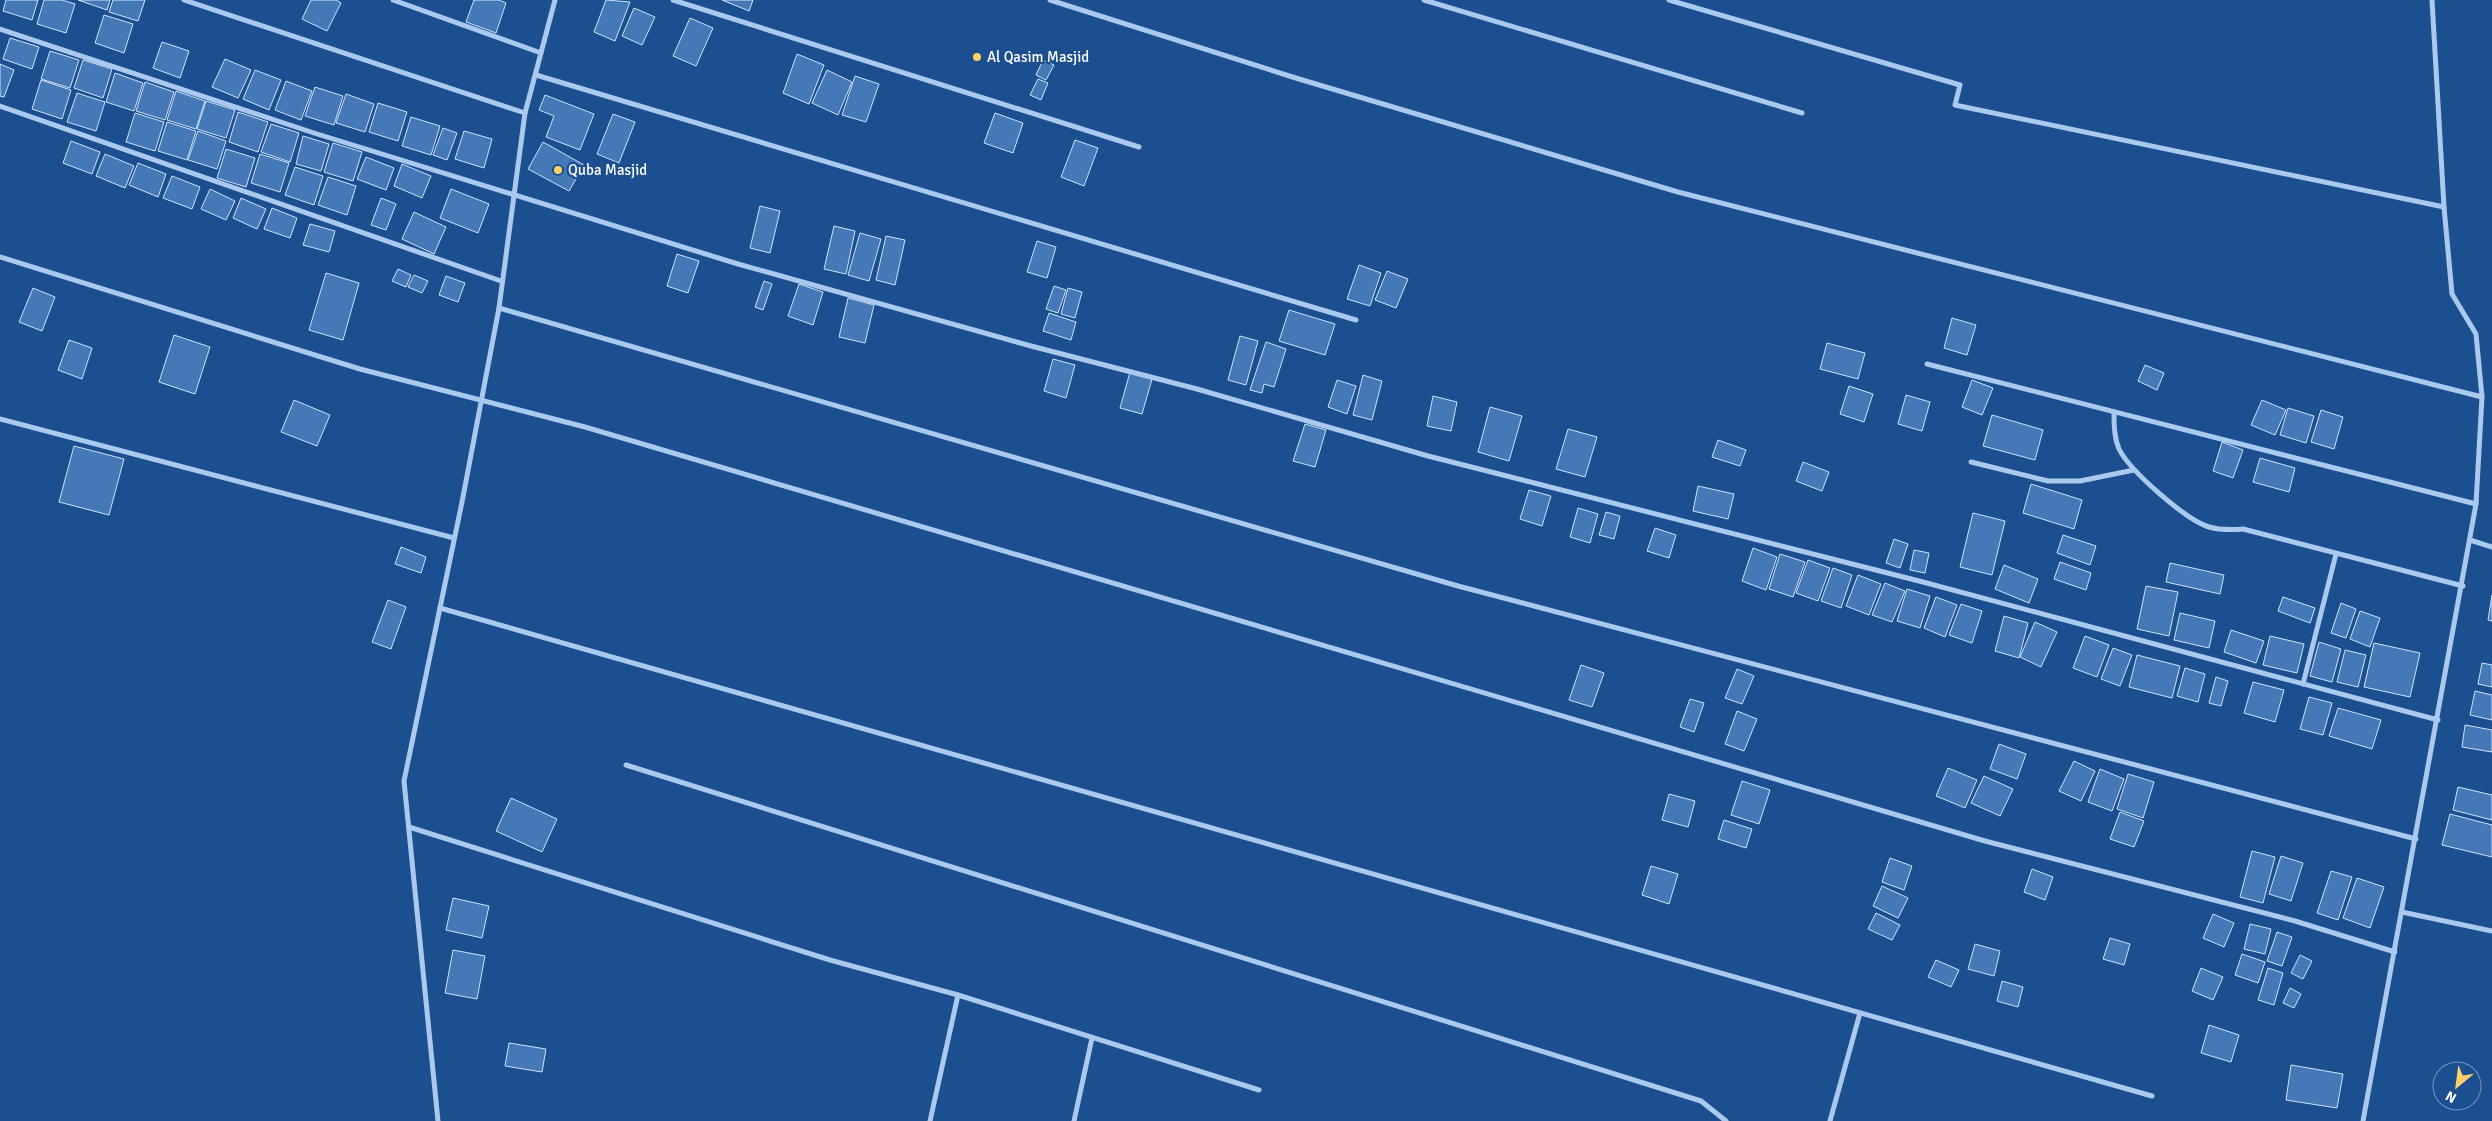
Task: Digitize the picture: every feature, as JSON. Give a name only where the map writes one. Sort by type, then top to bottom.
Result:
[{"type":"street","points":[[184,0],[524,113]]},
{"type":"street","points":[[393,0],[541,52]]},
{"type":"street","points":[[438,1121],[404,781],[499,308],[524,113],[536,75],[555,0]]},
{"type":"street","points":[[673,0],[1139,147]]},
{"type":"street","points":[[1050,0],[1299,79],[1678,192],[2482,397]]},
{"type":"street","points":[[1424,0],[1802,113]]},
{"type":"street","points":[[1669,0],[1960,85],[1955,105],[2444,207]]},
{"type":"street","points":[[2363,1121],[2463,586],[2476,504],[2482,397],[2476,334],[2452,294],[2444,207],[2432,0]]},
{"type":"street","points":[[0,29],[314,133],[738,264],[1031,346],[1197,389],[1428,456],[1923,582],[2438,720]]},
{"type":"street","points":[[536,75],[1356,320]]},
{"type":"street","points":[[0,106],[501,281]]},
{"type":"street","points":[[0,256],[360,369],[585,427],[1985,841],[2295,921],[2395,952]]},
{"type":"street","points":[[499,308],[1458,586],[2416,839]]},
{"type":"street","points":[[1927,364],[2476,504]]},
{"type":"street","points":[[2114,412],[2114,434],[2120,450],[2134,470],[2185,515],[2209,527],[2229,530],[2243,529],[2463,586]]},
{"type":"street","points":[[0,419],[454,538]]},
{"type":"street","points":[[1971,462],[2048,481],[2080,481],[2134,470]]},
{"type":"street","points":[[2470,540],[2492,547]]},
{"type":"street","points":[[2303,684],[2336,554]]},
{"type":"street","points":[[440,608],[2152,1096]]},
{"type":"street","points":[[626,765],[1701,1101],[1726,1121]]},
{"type":"street","points":[[408,827],[830,960],[958,994],[1259,1090]]},
{"type":"street","points":[[2402,912],[2492,931]]},
{"type":"street","points":[[930,1121],[958,994]]},
{"type":"street","points":[[1830,1121],[1860,1013]]},
{"type":"street","points":[[1074,1121],[1092,1038]]},
{"type":"building","points":[[6,0],[38,0],[32,20],[3,11]]},
{"type":"building","points":[[44,0],[62,0],[75,4],[66,33],[37,24]]},
{"type":"building","points":[[78,0],[110,0],[107,10]]},
{"type":"building","points":[[113,0],[145,0],[138,21],[109,12]]},
{"type":"building","points":[[311,0],[336,0],[341,3],[327,31],[302,19]]},
{"type":"building","points":[[474,0],[499,0],[506,3],[496,33],[466,22]]},
{"type":"building","points":[[606,0],[630,2],[615,41],[594,32]]},
{"type":"building","points":[[722,0],[753,0],[749,11]]},
{"type":"building","points":[[634,8],[655,17],[642,45],[622,36]]},
{"type":"building","points":[[104,15],[133,24],[124,53],[95,43]]},
{"type":"building","points":[[690,18],[713,28],[696,66],[673,56]]},
{"type":"building","points":[[10,38],[39,47],[32,69],[3,59]]},
{"type":"building","points":[[162,42],[189,51],[180,78],[153,68]]},
{"type":"building","points":[[50,51],[79,60],[70,88],[41,79]]},
{"type":"building","points":[[797,54],[824,65],[809,104],[783,93]]},
{"type":"building","points":[[225,59],[251,70],[238,98],[212,87]]},
{"type":"building","points":[[83,60],[112,69],[103,98],[74,88]]},
{"type":"building","points":[[1043,60],[1054,65],[1046,80],[1036,75]]},
{"type":"building","points":[[0,64],[14,70],[4,97],[0,96]]},
{"type":"building","points":[[255,70],[281,80],[269,110],[243,99]]},
{"type":"building","points":[[827,70],[852,82],[838,115],[812,103]]},
{"type":"building","points":[[115,73],[143,83],[134,111],[106,102]]},
{"type":"building","points":[[855,76],[879,84],[866,122],[842,115]]},
{"type":"building","points":[[1038,79],[1048,83],[1041,100],[1030,95]]},
{"type":"building","points":[[41,80],[71,90],[62,119],[32,109]]},
{"type":"building","points":[[286,81],[312,91],[301,120],[275,110]]},
{"type":"building","points":[[145,82],[174,92],[165,120],[136,111]]},
{"type":"building","points":[[315,87],[343,96],[334,125],[305,116]]},
{"type":"building","points":[[176,91],[205,101],[196,129],[167,120]]},
{"type":"building","points":[[77,93],[105,102],[96,131],[67,122]]},
{"type":"building","points":[[346,94],[374,104],[365,132],[336,123]]},
{"type":"building","points":[[545,95],[594,114],[580,150],[546,137],[554,116],[539,110]]},
{"type":"building","points":[[206,101],[235,110],[226,138],[197,129]]},
{"type":"building","points":[[378,103],[407,112],[398,141],[369,132]]},
{"type":"building","points":[[238,112],[268,122],[258,152],[229,142]]},
{"type":"building","points":[[135,113],[164,122],[155,151],[126,142]]},
{"type":"building","points":[[995,113],[1023,123],[1013,153],[984,143]]},
{"type":"building","points":[[613,114],[635,122],[619,163],[597,154]]},
{"type":"building","points":[[411,117],[440,126],[431,155],[402,146]]},
{"type":"building","points":[[167,122],[196,131],[187,160],[158,151]]},
{"type":"building","points":[[271,124],[299,133],[290,162],[261,152]]},
{"type":"building","points":[[443,128],[457,133],[447,160],[433,155]]},
{"type":"building","points":[[198,131],[226,141],[217,169],[188,160]]},
{"type":"building","points":[[464,131],[492,139],[484,168],[455,159]]},
{"type":"building","points":[[303,136],[329,144],[321,171],[296,164]]},
{"type":"building","points":[[1075,140],[1098,148],[1084,186],[1061,177]]},
{"type":"building","points":[[71,141],[100,152],[92,174],[63,163]]},
{"type":"building","points":[[543,142],[584,165],[569,191],[528,169]]},
{"type":"building","points":[[333,143],[362,152],[353,181],[324,172]]},
{"type":"building","points":[[226,149],[255,158],[246,187],[217,178]]},
{"type":"building","points":[[105,154],[134,166],[125,188],[96,176]]},
{"type":"building","points":[[260,154],[289,163],[280,192],[251,183]]},
{"type":"building","points":[[366,157],[394,168],[386,190],[357,179]]},
{"type":"building","points":[[138,163],[166,174],[158,197],[129,185]]},
{"type":"building","points":[[402,164],[431,176],[422,198],[394,186]]},
{"type":"building","points":[[295,167],[323,176],[314,205],[285,195]]},
{"type":"building","points":[[172,176],[200,187],[192,209],[163,198]]},
{"type":"building","points":[[328,177],[356,186],[347,215],[318,205]]},
{"type":"building","points":[[210,189],[235,201],[226,220],[201,209]]},
{"type":"building","points":[[451,189],[489,204],[478,233],[440,218]]},
{"type":"building","points":[[241,198],[266,209],[257,229],[233,218]]},
{"type":"building","points":[[381,198],[396,204],[386,230],[371,225]]},
{"type":"building","points":[[760,206],[780,211],[770,253],[750,248]]},
{"type":"building","points":[[272,208],[297,218],[290,238],[264,229]]},
{"type":"building","points":[[414,212],[446,227],[434,254],[402,239]]},
{"type":"building","points":[[310,224],[335,231],[329,252],[303,245]]},
{"type":"building","points":[[834,226],[855,231],[846,274],[824,269]]},
{"type":"building","points":[[860,233],[881,239],[869,281],[848,275]]},
{"type":"building","points":[[886,236],[905,240],[895,285],[876,280]]},
{"type":"building","points":[[1037,241],[1056,247],[1047,278],[1027,272]]},
{"type":"building","points":[[677,254],[699,261],[688,293],[667,286]]},
{"type":"building","points":[[1359,265],[1381,273],[1370,306],[1347,299]]},
{"type":"building","points":[[398,269],[411,275],[406,287],[392,281]]},
{"type":"building","points":[[1387,271],[1408,279],[1396,308],[1375,300]]},
{"type":"building","points":[[326,273],[359,283],[343,340],[309,330]]},
{"type":"building","points":[[414,275],[428,281],[422,293],[408,287]]},
{"type":"building","points":[[446,276],[465,283],[458,302],[439,295]]},
{"type":"building","points":[[764,281],[772,284],[763,310],[755,307]]},
{"type":"building","points":[[799,284],[823,292],[813,325],[788,316]]},
{"type":"building","points":[[1054,286],[1066,290],[1058,313],[1046,309]]},
{"type":"building","points":[[33,288],[55,297],[42,331],[19,322]]},
{"type":"building","points":[[1068,288],[1082,292],[1075,318],[1061,314]]},
{"type":"building","points":[[848,298],[874,305],[865,343],[839,337]]},
{"type":"building","points":[[1289,310],[1335,324],[1325,355],[1279,341]]},
{"type":"building","points":[[1049,313],[1076,322],[1071,340],[1043,331]]},
{"type":"building","points":[[1952,318],[1976,325],[1967,355],[1944,348]]},
{"type":"building","points":[[174,335],[210,347],[195,394],[159,382]]},
{"type":"building","points":[[1240,336],[1258,341],[1246,385],[1228,380]]},
{"type":"building","points":[[69,340],[92,348],[82,379],[58,370]]},
{"type":"building","points":[[1266,342],[1286,349],[1274,387],[1264,384],[1262,393],[1250,390]]},
{"type":"building","points":[[1827,343],[1865,353],[1858,379],[1820,369]]},
{"type":"building","points":[[1053,359],[1075,365],[1066,398],[1044,391]]},
{"type":"building","points":[[2145,365],[2164,373],[2157,390],[2138,381]]},
{"type":"building","points":[[1130,372],[1152,379],[1142,414],[1120,408]]},
{"type":"building","points":[[1363,375],[1382,381],[1372,420],[1353,415]]},
{"type":"building","points":[[1337,380],[1356,386],[1347,414],[1328,407]]},
{"type":"building","points":[[1972,380],[1993,388],[1982,415],[1962,407]]},
{"type":"building","points":[[1849,386],[1873,394],[1864,422],[1840,414]]},
{"type":"building","points":[[1906,395],[1930,402],[1922,431],[1898,424]]},
{"type":"building","points":[[1433,396],[1457,402],[1451,431],[1427,426]]},
{"type":"building","points":[[294,400],[330,415],[317,446],[281,432]]},
{"type":"building","points":[[2262,400],[2286,410],[2275,435],[2251,425]]},
{"type":"building","points":[[1490,407],[1522,416],[1509,461],[1478,452]]},
{"type":"building","points":[[2288,408],[2314,416],[2306,443],[2280,435]]},
{"type":"building","points":[[2321,410],[2343,417],[2334,449],[2311,442]]},
{"type":"building","points":[[1992,415],[2043,430],[2035,460],[1983,446]]},
{"type":"building","points":[[1305,424],[1326,430],[1315,467],[1293,461]]},
{"type":"building","points":[[1568,429],[1597,437],[1585,477],[1556,469]]},
{"type":"building","points":[[1718,440],[1746,450],[1740,466],[1712,457]]},
{"type":"building","points":[[2222,442],[2243,450],[2233,478],[2213,471]]},
{"type":"building","points":[[74,446],[124,459],[109,515],[59,502]]},
{"type":"building","points":[[2260,458],[2295,468],[2289,492],[2253,482]]},
{"type":"building","points":[[1803,462],[1829,472],[1822,491],[1796,481]]},
{"type":"building","points":[[2031,484],[2082,500],[2074,529],[2023,513]]},
{"type":"building","points":[[1698,486],[1734,494],[1728,519],[1693,511]]},
{"type":"building","points":[[1529,490],[1551,496],[1542,526],[1520,519]]},
{"type":"building","points":[[1578,508],[1598,514],[1590,543],[1570,537]]},
{"type":"building","points":[[1606,512],[1620,516],[1614,539],[1599,535]]},
{"type":"building","points":[[1973,513],[2005,521],[1992,575],[1960,567]]},
{"type":"building","points":[[1655,528],[1676,535],[1669,558],[1647,551]]},
{"type":"building","points":[[2063,535],[2096,546],[2090,565],[2057,553]]},
{"type":"building","points":[[1894,539],[1908,544],[1900,568],[1886,563]]},
{"type":"building","points":[[401,547],[426,557],[421,573],[395,564]]},
{"type":"building","points":[[1753,548],[1777,557],[1766,590],[1742,581]]},
{"type":"building","points":[[1914,550],[1929,553],[1925,573],[1910,570]]},
{"type":"building","points":[[1780,554],[1805,562],[1793,597],[1769,589]]},
{"type":"building","points":[[1808,560],[1830,568],[1818,601],[1796,593]]},
{"type":"building","points":[[2060,562],[2091,573],[2086,590],[2054,579]]},
{"type":"building","points":[[2170,563],[2224,575],[2220,594],[2166,582]]},
{"type":"building","points":[[2004,565],[2038,579],[2029,603],[1995,589]]},
{"type":"building","points":[[1833,568],[1852,575],[1841,608],[1821,601]]},
{"type":"building","points":[[1858,575],[1881,584],[1869,615],[1846,606]]},
{"type":"building","points":[[1885,583],[1905,591],[1892,622],[1872,615]]},
{"type":"building","points":[[2146,586],[2178,592],[2169,636],[2137,629]]},
{"type":"building","points":[[1907,589],[1930,596],[1920,628],[1897,621]]},
{"type":"building","points":[[2492,595],[2492,621],[2488,620]]},
{"type":"building","points":[[1936,597],[1957,605],[1945,637],[1924,628]]},
{"type":"building","points":[[2283,597],[2315,608],[2310,623],[2278,611]]},
{"type":"building","points":[[388,600],[406,607],[391,649],[372,642]]},
{"type":"building","points":[[2341,603],[2356,609],[2346,638],[2331,633]]},
{"type":"building","points":[[1961,604],[1982,611],[1972,643],[1949,635]]},
{"type":"building","points":[[2360,611],[2380,618],[2370,647],[2350,639]]},
{"type":"building","points":[[2180,613],[2215,621],[2209,648],[2174,640]]},
{"type":"building","points":[[2004,616],[2028,623],[2019,658],[1995,651]]},
{"type":"building","points":[[2035,622],[2057,632],[2041,667],[2020,657]]},
{"type":"building","points":[[2231,630],[2264,641],[2256,663],[2224,652]]},
{"type":"building","points":[[2085,636],[2109,645],[2097,677],[2073,668]]},
{"type":"building","points":[[2270,636],[2304,644],[2297,673],[2263,665]]},
{"type":"building","points":[[2319,642],[2341,649],[2332,682],[2310,676]]},
{"type":"building","points":[[2374,643],[2420,653],[2410,697],[2364,687]]},
{"type":"building","points":[[2113,648],[2132,655],[2120,686],[2101,679]]},
{"type":"building","points":[[2345,650],[2366,655],[2358,687],[2337,682]]},
{"type":"building","points":[[2137,655],[2180,666],[2172,698],[2129,687]]},
{"type":"building","points":[[2482,663],[2492,665],[2492,687],[2478,684]]},
{"type":"building","points":[[1581,665],[1604,673],[1592,707],[1569,700]]},
{"type":"building","points":[[2185,668],[2205,674],[2198,702],[2177,696]]},
{"type":"building","points":[[1737,669],[1754,676],[1742,704],[1725,698]]},
{"type":"building","points":[[2216,677],[2228,681],[2221,706],[2209,703]]},
{"type":"building","points":[[2253,682],[2284,690],[2275,722],[2244,713]]},
{"type":"building","points":[[2475,691],[2492,695],[2492,720],[2470,715]]},
{"type":"building","points":[[2309,697],[2332,703],[2323,735],[2300,729]]},
{"type":"building","points":[[1690,699],[1704,703],[1694,732],[1680,727]]},
{"type":"building","points":[[2338,708],[2381,720],[2372,749],[2329,736]]},
{"type":"building","points":[[1737,711],[1757,719],[1744,751],[1725,744]]},
{"type":"building","points":[[2465,725],[2492,730],[2492,752],[2462,747]]},
{"type":"building","points":[[1999,744],[2026,754],[2017,779],[1990,769]]},
{"type":"building","points":[[2074,761],[2095,771],[2081,801],[2059,791]]},
{"type":"building","points":[[1948,768],[1977,780],[1965,808],[1936,796]]},
{"type":"building","points":[[2100,769],[2124,779],[2112,811],[2088,802]]},
{"type":"building","points":[[2128,774],[2154,782],[2143,818],[2117,809]]},
{"type":"building","points":[[1984,776],[2013,789],[2000,816],[1971,803]]},
{"type":"building","points":[[1742,781],[1770,790],[1759,824],[1731,815]]},
{"type":"building","points":[[2458,787],[2492,795],[2492,820],[2453,810]]},
{"type":"building","points":[[1669,794],[1695,801],[1688,827],[1662,820]]},
{"type":"building","points":[[511,798],[557,819],[542,852],[496,831]]},
{"type":"building","points":[[2120,812],[2144,821],[2134,847],[2110,839]]},
{"type":"building","points":[[2450,814],[2492,825],[2492,857],[2442,845]]},
{"type":"building","points":[[1724,820],[1752,829],[1746,848],[1718,839]]},
{"type":"building","points":[[2252,851],[2275,857],[2263,903],[2240,897]]},
{"type":"building","points":[[2281,856],[2303,863],[2291,901],[2269,894]]},
{"type":"building","points":[[1890,858],[1912,866],[1904,890],[1882,882]]},
{"type":"building","points":[[1651,866],[1678,874],[1669,904],[1642,895]]},
{"type":"building","points":[[2032,869],[2053,877],[2045,900],[2024,892]]},
{"type":"building","points":[[2331,871],[2352,877],[2338,920],[2317,913]]},
{"type":"building","points":[[2357,878],[2384,887],[2370,928],[2343,918]]},
{"type":"building","points":[[1882,886],[1908,898],[1898,918],[1873,906]]},
{"type":"building","points":[[453,898],[489,906],[482,938],[446,930]]},
{"type":"building","points":[[1876,913],[1900,925],[1892,940],[1868,929]]},
{"type":"building","points":[[2213,914],[2234,923],[2224,947],[2203,938]]},
{"type":"building","points":[[2250,924],[2271,929],[2265,954],[2244,949]]},
{"type":"building","points":[[2277,932],[2292,937],[2282,966],[2267,961]]},
{"type":"building","points":[[2110,938],[2130,944],[2124,965],[2103,959]]},
{"type":"building","points":[[1975,944],[2000,951],[1994,976],[1968,969]]},
{"type":"building","points":[[453,950],[485,956],[477,999],[445,993]]},
{"type":"building","points":[[2242,954],[2265,962],[2258,983],[2235,975]]},
{"type":"building","points":[[2300,955],[2312,961],[2303,979],[2291,973]]},
{"type":"building","points":[[1936,960],[1959,970],[1951,987],[1928,977]]},
{"type":"building","points":[[2201,968],[2223,977],[2213,1000],[2192,991]]},
{"type":"building","points":[[2268,968],[2283,973],[2274,1005],[2258,1000]]},
{"type":"building","points":[[2002,981],[2023,987],[2018,1007],[1997,1001]]},
{"type":"building","points":[[2290,988],[2301,994],[2294,1008],[2283,1003]]},
{"type":"building","points":[[2209,1025],[2239,1035],[2231,1062],[2201,1053]]},
{"type":"building","points":[[509,1043],[546,1049],[542,1072],[505,1066]]},
{"type":"building","points":[[2291,1065],[2343,1074],[2337,1108],[2286,1100]]},
{"type":"place","name":"Al Qasim Masjid","points":[[977,57]]},
{"type":"place","name":"Quba Masjid","points":[[558,170]]}]
